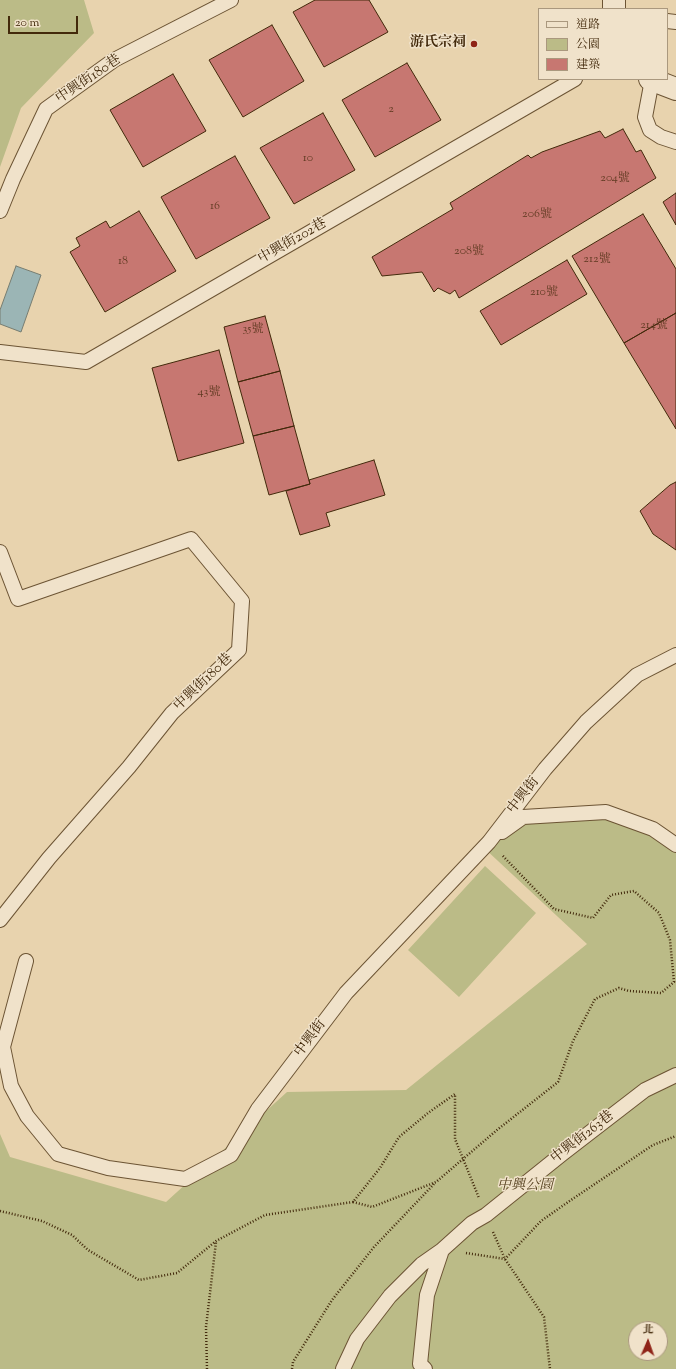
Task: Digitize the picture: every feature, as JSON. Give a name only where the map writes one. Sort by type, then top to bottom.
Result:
[{"type":"street","points":[[651,80],[676,89]]},
{"type":"lane","name":"中興街180巷","points":[[0,211],[46,109],[114,60],[231,0]]},
{"type":"lane","name":"中興街202巷","points":[[0,352],[86,362],[573,80]]},
{"type":"lane","points":[[651,80],[645,117],[650,130],[661,137],[676,142]]},
{"type":"lane","name":"中興街180巷","points":[[0,552],[18,599],[191,539],[242,602],[239,650],[172,713],[129,767],[49,858],[0,920]]},
{"type":"lane","name":"中興街","points":[[26,961],[3,1047],[11,1086],[27,1116],[58,1154],[108,1168],[185,1179],[231,1155],[258,1109],[346,993],[489,842],[544,769],[586,722],[637,675],[676,655]]},
{"type":"lane","points":[[489,842],[523,817],[606,812],[653,829],[676,845]]},
{"type":"lane","name":"中興街263巷","points":[[425,1369],[420,1364],[427,1295],[442,1250],[472,1223],[486,1215],[645,1090],[676,1075]]},
{"type":"lane","points":[[343,1369],[357,1339],[390,1296],[422,1264],[442,1250]]},
{"type":"path","points":[[292,1369],[293,1362],[332,1300],[374,1247],[436,1182],[497,1130],[558,1082],[574,1041],[594,999],[619,988],[629,991],[661,993],[674,982],[670,940],[659,913],[634,891],[611,895],[593,918],[554,909],[489,842]]},
{"type":"path","points":[[353,1202],[380,1168],[399,1137],[428,1113],[455,1094],[455,1139],[462,1159],[505,1259],[544,1317],[550,1369]]},
{"type":"path","points":[[505,1259],[541,1221],[654,1145],[676,1136]]},
{"type":"path","points":[[0,1211],[42,1221],[66,1232],[72,1235],[88,1250],[139,1280],[177,1273],[216,1242],[265,1215],[353,1202],[372,1207],[436,1182]]},
{"type":"path","points":[[207,1369],[206,1327],[216,1242]]},
{"type":"path","points":[[442,1250],[505,1259]]},
{"type":"green space","points":[[0,0],[84,0],[94,33],[21,108],[0,167]]},
{"type":"green space","name":"中興公園","points":[[608,816],[676,845],[676,1369],[0,1369],[0,1134],[10,1157],[166,1202],[287,1092],[406,1090],[587,944],[483,847],[525,820]]},
{"type":"green space","points":[[485,866],[536,913],[459,997],[408,950]]},
{"type":"water","points":[[16,266],[41,275],[21,332],[0,324],[0,310]]},
{"type":"building","points":[[315,0],[369,0],[388,32],[324,67],[293,12]]},
{"type":"building","points":[[272,25],[304,81],[243,117],[209,60]]},
{"type":"building","points":[[407,63],[441,120],[375,157],[342,100]]},
{"type":"building","points":[[173,74],[206,131],[143,167],[110,110]]},
{"type":"building","points":[[323,113],[355,170],[294,204],[260,148]]},
{"type":"building","points":[[623,129],[636,152],[641,150],[656,178],[459,298],[455,290],[450,294],[438,288],[434,292],[422,272],[382,276],[372,257],[453,209],[450,203],[528,155],[531,158],[542,152],[600,131],[605,138]]},
{"type":"building","points":[[235,156],[270,218],[196,259],[161,197]]},
{"type":"building","points":[[676,193],[676,225],[663,202]]},
{"type":"building","points":[[139,211],[176,271],[105,312],[70,252],[80,246],[76,238],[106,221],[110,228]]},
{"type":"building","points":[[643,214],[676,269],[676,313],[624,343],[572,256]]},
{"type":"building","points":[[567,260],[587,294],[501,345],[480,311]]},
{"type":"building","points":[[676,313],[676,429],[624,343]]},
{"type":"building","points":[[265,316],[280,371],[238,382],[224,327]]},
{"type":"building","points":[[219,350],[244,443],[178,461],[152,368]]},
{"type":"building","points":[[280,371],[294,426],[253,436],[238,382]]},
{"type":"building","points":[[294,426],[310,484],[269,495],[253,436]]},
{"type":"building","points":[[374,460],[385,495],[326,513],[330,526],[300,535],[286,491],[310,484],[309,480]]},
{"type":"building","points":[[676,482],[676,550],[653,534],[640,511],[670,485]]},
{"type":"place","name":"游氏宗祠","points":[[474,44]]}]
